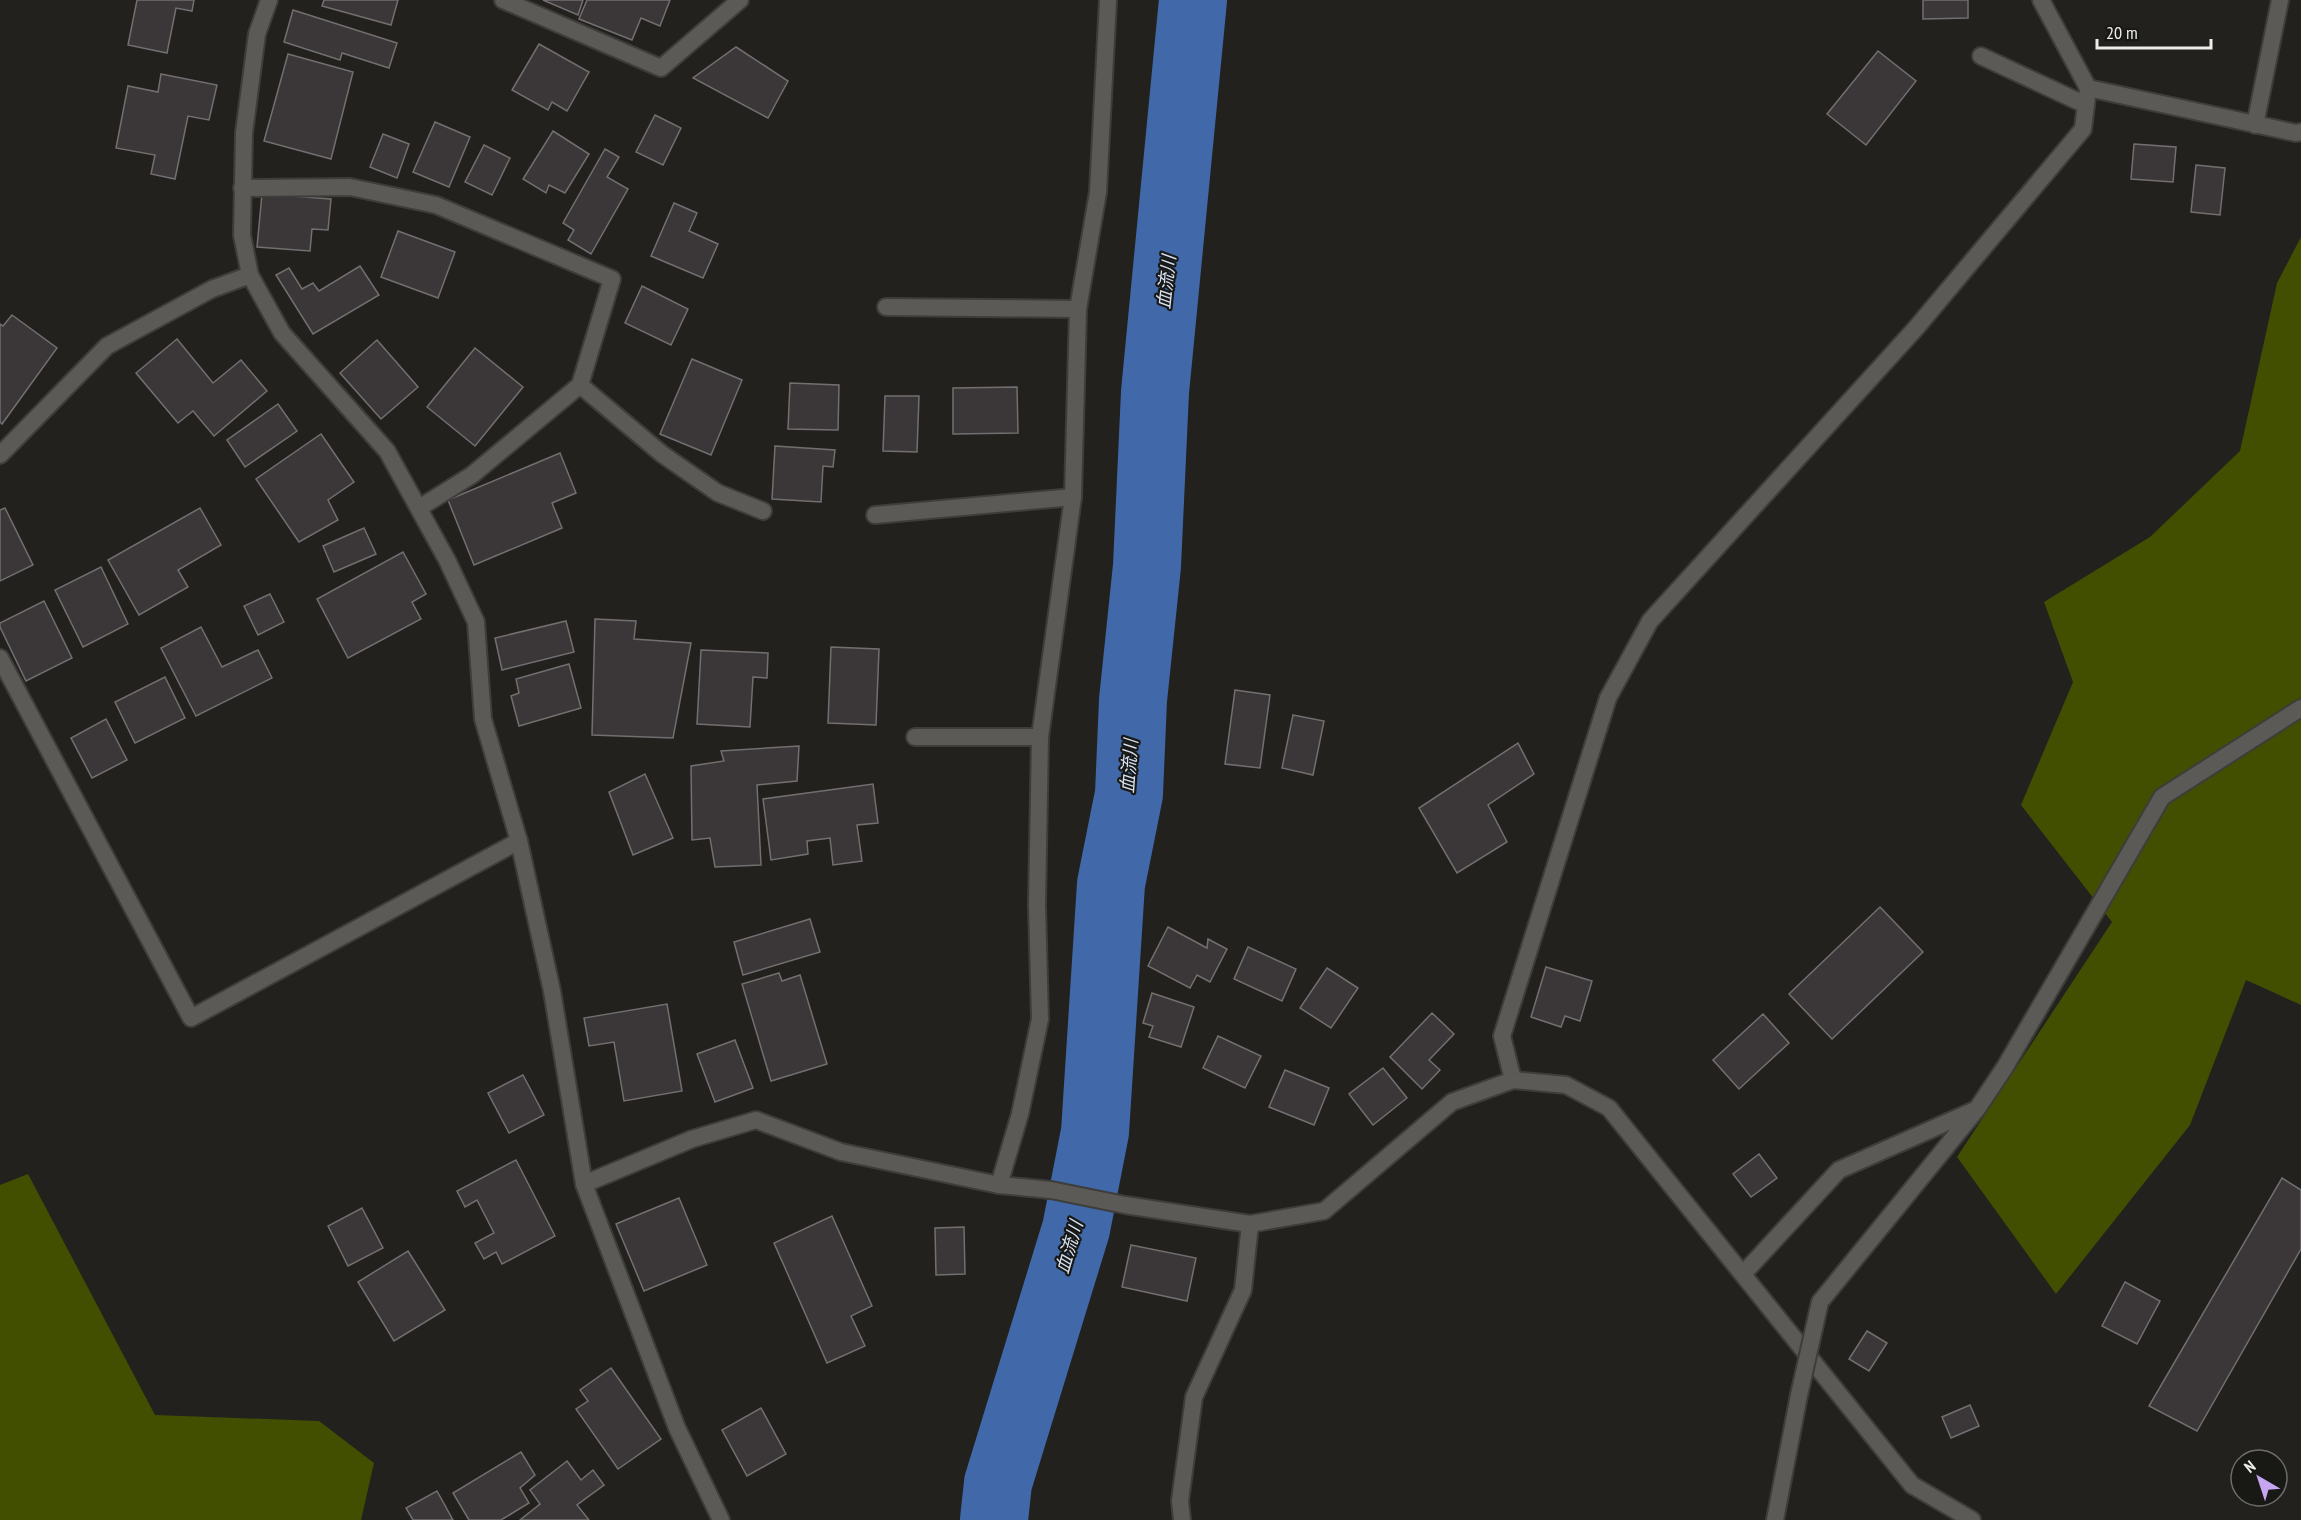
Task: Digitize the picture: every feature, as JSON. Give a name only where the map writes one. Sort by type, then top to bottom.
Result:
[{"type":"street","points":[[269,0],[257,34],[244,133],[242,235],[250,275],[282,333],[387,451],[476,622],[483,719],[519,841],[552,991],[584,1184],[677,1428],[721,1520]]},
{"type":"street","points":[[503,0],[661,68],[740,0]]},
{"type":"street","points":[[999,1185],[1020,1114],[1040,1019],[1037,905],[1040,737],[1073,497],[1078,309],[1098,192],[1108,0]]},
{"type":"street","points":[[1513,1080],[1503,1036],[1608,698],[1650,621],[1916,328],[2083,129],[2088,88],[2040,0]]},
{"type":"street","points":[[2255,125],[2280,0]]},
{"type":"street","points":[[1981,56],[2086,105]]},
{"type":"street","points":[[2088,88],[2255,125],[2301,132]]},
{"type":"street","points":[[242,188],[350,187],[436,205],[612,279],[580,386],[472,475],[418,508]]},
{"type":"street","points":[[0,455],[107,346],[212,289],[250,275]]},
{"type":"street","points":[[886,307],[1078,309]]},
{"type":"street","points":[[580,386],[662,454],[718,493],[763,510]]},
{"type":"street","points":[[875,514],[1073,497]]},
{"type":"street","points":[[0,658],[191,1018],[519,841]]},
{"type":"street","points":[[1775,1520],[1820,1302],[1977,1109],[2005,1067],[2162,797],[2301,708]]},
{"type":"street","points":[[915,737],[1040,737]]},
{"type":"street","points":[[584,1184],[692,1139],[756,1120],[841,1152],[999,1185],[1051,1190],[1125,1205],[1250,1224],[1324,1210],[1452,1102],[1513,1080],[1566,1085],[1609,1108],[1912,1485],[1972,1520]]},
{"type":"street","points":[[1743,1274],[1839,1170],[1977,1109]]},
{"type":"street","points":[[1182,1520],[1180,1501],[1194,1396],[1243,1290],[1250,1224]]},
{"type":"green space","points":[[2301,237],[2301,1005],[2246,980],[2190,1125],[2056,1294],[1957,1157],[2112,922],[2021,805],[2073,682],[2044,602],[2150,537],[2240,451],[2277,283]]},
{"type":"green space","points":[[28,1174],[155,1415],[319,1421],[374,1463],[361,1520],[0,1520],[0,1185]]},
{"type":"building","points":[[137,0],[194,0],[192,11],[176,8],[167,53],[128,45]]},
{"type":"building","points":[[324,0],[398,0],[391,25],[322,6]]},
{"type":"building","points":[[543,0],[583,0],[578,15]]},
{"type":"building","points":[[587,0],[670,0],[660,26],[641,18],[632,40],[579,19]]},
{"type":"building","points":[[1923,0],[1968,0],[1968,18],[1923,19]]},
{"type":"building","points":[[293,10],[397,43],[389,68],[342,53],[340,60],[284,42]]},
{"type":"building","points":[[539,44],[589,72],[567,111],[552,102],[548,110],[512,90]]},
{"type":"building","points":[[736,47],[788,81],[768,118],[693,78]]},
{"type":"building","points":[[1878,51],[1916,81],[1866,145],[1827,114]]},
{"type":"building","points":[[288,54],[353,72],[331,159],[264,141]]},
{"type":"building","points":[[161,74],[217,85],[209,120],[188,116],[175,179],[151,174],[155,155],[116,148],[128,86],[158,92]]},
{"type":"building","points":[[655,115],[681,128],[663,165],[636,152]]},
{"type":"building","points":[[435,122],[470,137],[449,187],[413,172]]},
{"type":"building","points":[[553,131],[589,154],[565,193],[549,185],[546,193],[523,179]]},
{"type":"building","points":[[383,134],[409,144],[397,178],[370,167]]},
{"type":"building","points":[[2134,144],[2176,147],[2173,182],[2131,179]]},
{"type":"building","points":[[484,145],[510,158],[492,195],[465,182]]},
{"type":"building","points":[[605,149],[619,157],[607,177],[628,189],[591,254],[568,240],[574,230],[563,223]]},
{"type":"building","points":[[2196,165],[2225,168],[2220,215],[2191,212]]},
{"type":"building","points":[[262,194],[331,199],[328,230],[312,229],[310,251],[257,247]]},
{"type":"building","points":[[674,203],[697,213],[689,231],[718,244],[703,278],[651,256]]},
{"type":"building","points":[[398,231],[455,252],[438,298],[381,277]]},
{"type":"building","points":[[360,266],[379,295],[313,334],[276,275],[289,268],[302,289],[313,283],[319,291]]},
{"type":"building","points":[[642,286],[688,309],[671,345],[625,323]]},
{"type":"building","points":[[12,315],[57,348],[2,424],[0,422],[0,324],[3,326]]},
{"type":"building","points":[[177,339],[213,383],[241,360],[267,391],[214,436],[193,411],[178,423],[136,373]]},
{"type":"building","points":[[377,340],[418,387],[381,419],[340,373]]},
{"type":"building","points":[[475,348],[523,387],[475,446],[427,407]]},
{"type":"building","points":[[692,359],[742,380],[711,455],[660,434]]},
{"type":"building","points":[[790,383],[839,385],[838,430],[788,429]]},
{"type":"building","points":[[1017,387],[1018,433],[953,434],[953,388]]},
{"type":"building","points":[[885,396],[919,396],[917,452],[883,451]]},
{"type":"building","points":[[278,404],[297,431],[245,467],[227,440]]},
{"type":"building","points":[[321,434],[354,482],[328,500],[338,520],[299,542],[256,479]]},
{"type":"building","points":[[775,446],[835,450],[833,467],[823,466],[821,502],[772,499]]},
{"type":"building","points":[[560,453],[576,493],[552,503],[562,528],[474,565],[448,500]]},
{"type":"building","points":[[5,508],[33,565],[0,581],[0,510]]},
{"type":"building","points":[[200,508],[221,545],[178,570],[188,587],[139,615],[108,560]]},
{"type":"building","points":[[364,528],[376,554],[334,572],[323,546]]},
{"type":"building","points":[[403,552],[426,594],[412,602],[421,619],[348,658],[317,599]]},
{"type":"building","points":[[101,567],[128,624],[83,647],[55,590]]},
{"type":"building","points":[[270,594],[284,622],[258,635],[244,606]]},
{"type":"building","points":[[44,601],[72,658],[26,681],[0,623]]},
{"type":"building","points":[[595,619],[636,621],[634,639],[691,643],[673,738],[592,735]]},
{"type":"building","points":[[566,621],[574,652],[502,670],[495,638]]},
{"type":"building","points":[[201,627],[222,667],[258,650],[272,678],[196,716],[161,648]]},
{"type":"building","points":[[831,647],[879,649],[876,725],[828,723]]},
{"type":"building","points":[[701,650],[768,653],[767,678],[753,677],[750,727],[697,724]]},
{"type":"building","points":[[569,664],[581,708],[519,726],[511,696],[519,693],[516,679]]},
{"type":"building","points":[[165,677],[185,718],[135,743],[115,702]]},
{"type":"building","points":[[1235,690],[1270,695],[1260,768],[1225,764]]},
{"type":"building","points":[[1293,715],[1324,721],[1313,775],[1282,768]]},
{"type":"building","points":[[106,719],[127,760],[92,778],[71,738]]},
{"type":"building","points":[[1518,743],[1534,774],[1488,805],[1507,842],[1457,873],[1419,808]]},
{"type":"building","points":[[799,746],[797,781],[757,785],[761,865],[715,867],[710,838],[692,840],[691,766],[724,761],[721,751]]},
{"type":"building","points":[[645,774],[673,838],[633,855],[609,792]]},
{"type":"building","points":[[873,784],[878,823],[857,825],[862,861],[833,865],[830,838],[807,841],[808,854],[771,860],[763,799]]},
{"type":"building","points":[[1880,907],[1923,952],[1832,1039],[1789,994]]},
{"type":"building","points":[[810,919],[820,952],[743,975],[734,942]]},
{"type":"building","points":[[1168,927],[1207,948],[1208,939],[1227,949],[1210,982],[1197,975],[1190,988],[1148,966]]},
{"type":"building","points":[[1248,947],[1296,969],[1282,1001],[1234,979]]},
{"type":"building","points":[[1546,967],[1592,981],[1580,1021],[1565,1016],[1561,1027],[1531,1017]]},
{"type":"building","points":[[1327,968],[1358,988],[1331,1028],[1300,1008]]},
{"type":"building","points":[[779,973],[782,981],[800,975],[827,1064],[771,1081],[742,984]]},
{"type":"building","points":[[1152,993],[1194,1007],[1181,1047],[1149,1037],[1153,1026],[1143,1023]]},
{"type":"building","points":[[667,1004],[682,1091],[624,1101],[614,1042],[589,1046],[584,1018]]},
{"type":"building","points":[[1432,1013],[1454,1034],[1429,1060],[1440,1070],[1422,1089],[1390,1057]]},
{"type":"building","points":[[1763,1014],[1789,1043],[1739,1089],[1713,1060]]},
{"type":"building","points":[[1218,1036],[1261,1056],[1245,1088],[1203,1068]]},
{"type":"building","points":[[735,1040],[753,1088],[715,1102],[697,1054]]},
{"type":"building","points":[[1383,1068],[1407,1098],[1373,1125],[1349,1094]]},
{"type":"building","points":[[1285,1070],[1329,1088],[1314,1125],[1269,1107]]},
{"type":"building","points":[[523,1075],[544,1115],[509,1133],[488,1093]]},
{"type":"building","points":[[1759,1154],[1777,1178],[1751,1197],[1733,1174]]},
{"type":"building","points":[[516,1160],[555,1236],[502,1264],[496,1252],[484,1259],[475,1243],[494,1233],[477,1200],[465,1207],[457,1191]]},
{"type":"building","points":[[2282,1178],[2301,1190],[2301,1249],[2197,1431],[2149,1406]]},
{"type":"building","points":[[679,1198],[707,1265],[644,1291],[616,1224]]},
{"type":"building","points":[[362,1208],[383,1248],[348,1266],[328,1226]]},
{"type":"building","points":[[832,1216],[872,1306],[851,1316],[865,1346],[827,1363],[774,1243]]},
{"type":"building","points":[[964,1227],[965,1274],[936,1275],[935,1228]]},
{"type":"building","points":[[1131,1245],[1196,1258],[1187,1301],[1122,1287]]},
{"type":"building","points":[[408,1251],[445,1310],[394,1341],[358,1282]]},
{"type":"building","points":[[2125,1282],[2160,1301],[2137,1344],[2102,1326]]},
{"type":"building","points":[[1867,1331],[1887,1343],[1869,1371],[1849,1359]]},
{"type":"building","points":[[611,1368],[661,1439],[618,1469],[576,1409],[588,1401],[580,1390]]},
{"type":"building","points":[[1970,1405],[1979,1426],[1951,1438],[1942,1417]]},
{"type":"building","points":[[761,1408],[786,1454],[747,1476],[722,1430]]},
{"type":"building","points":[[521,1452],[535,1475],[520,1488],[529,1503],[501,1520],[469,1520],[453,1493]]},
{"type":"building","points":[[567,1461],[581,1480],[593,1470],[604,1485],[577,1505],[589,1520],[520,1520],[540,1504],[530,1490]]},
{"type":"building","points":[[437,1491],[453,1520],[413,1520],[406,1508]]},
{"type":"waterway","name":"血流川","points":[[994,1520],[998,1483],[1076,1229],[1095,1132],[1111,884],[1129,794],[1133,700],[1147,566],[1155,392],[1193,0]]}]
